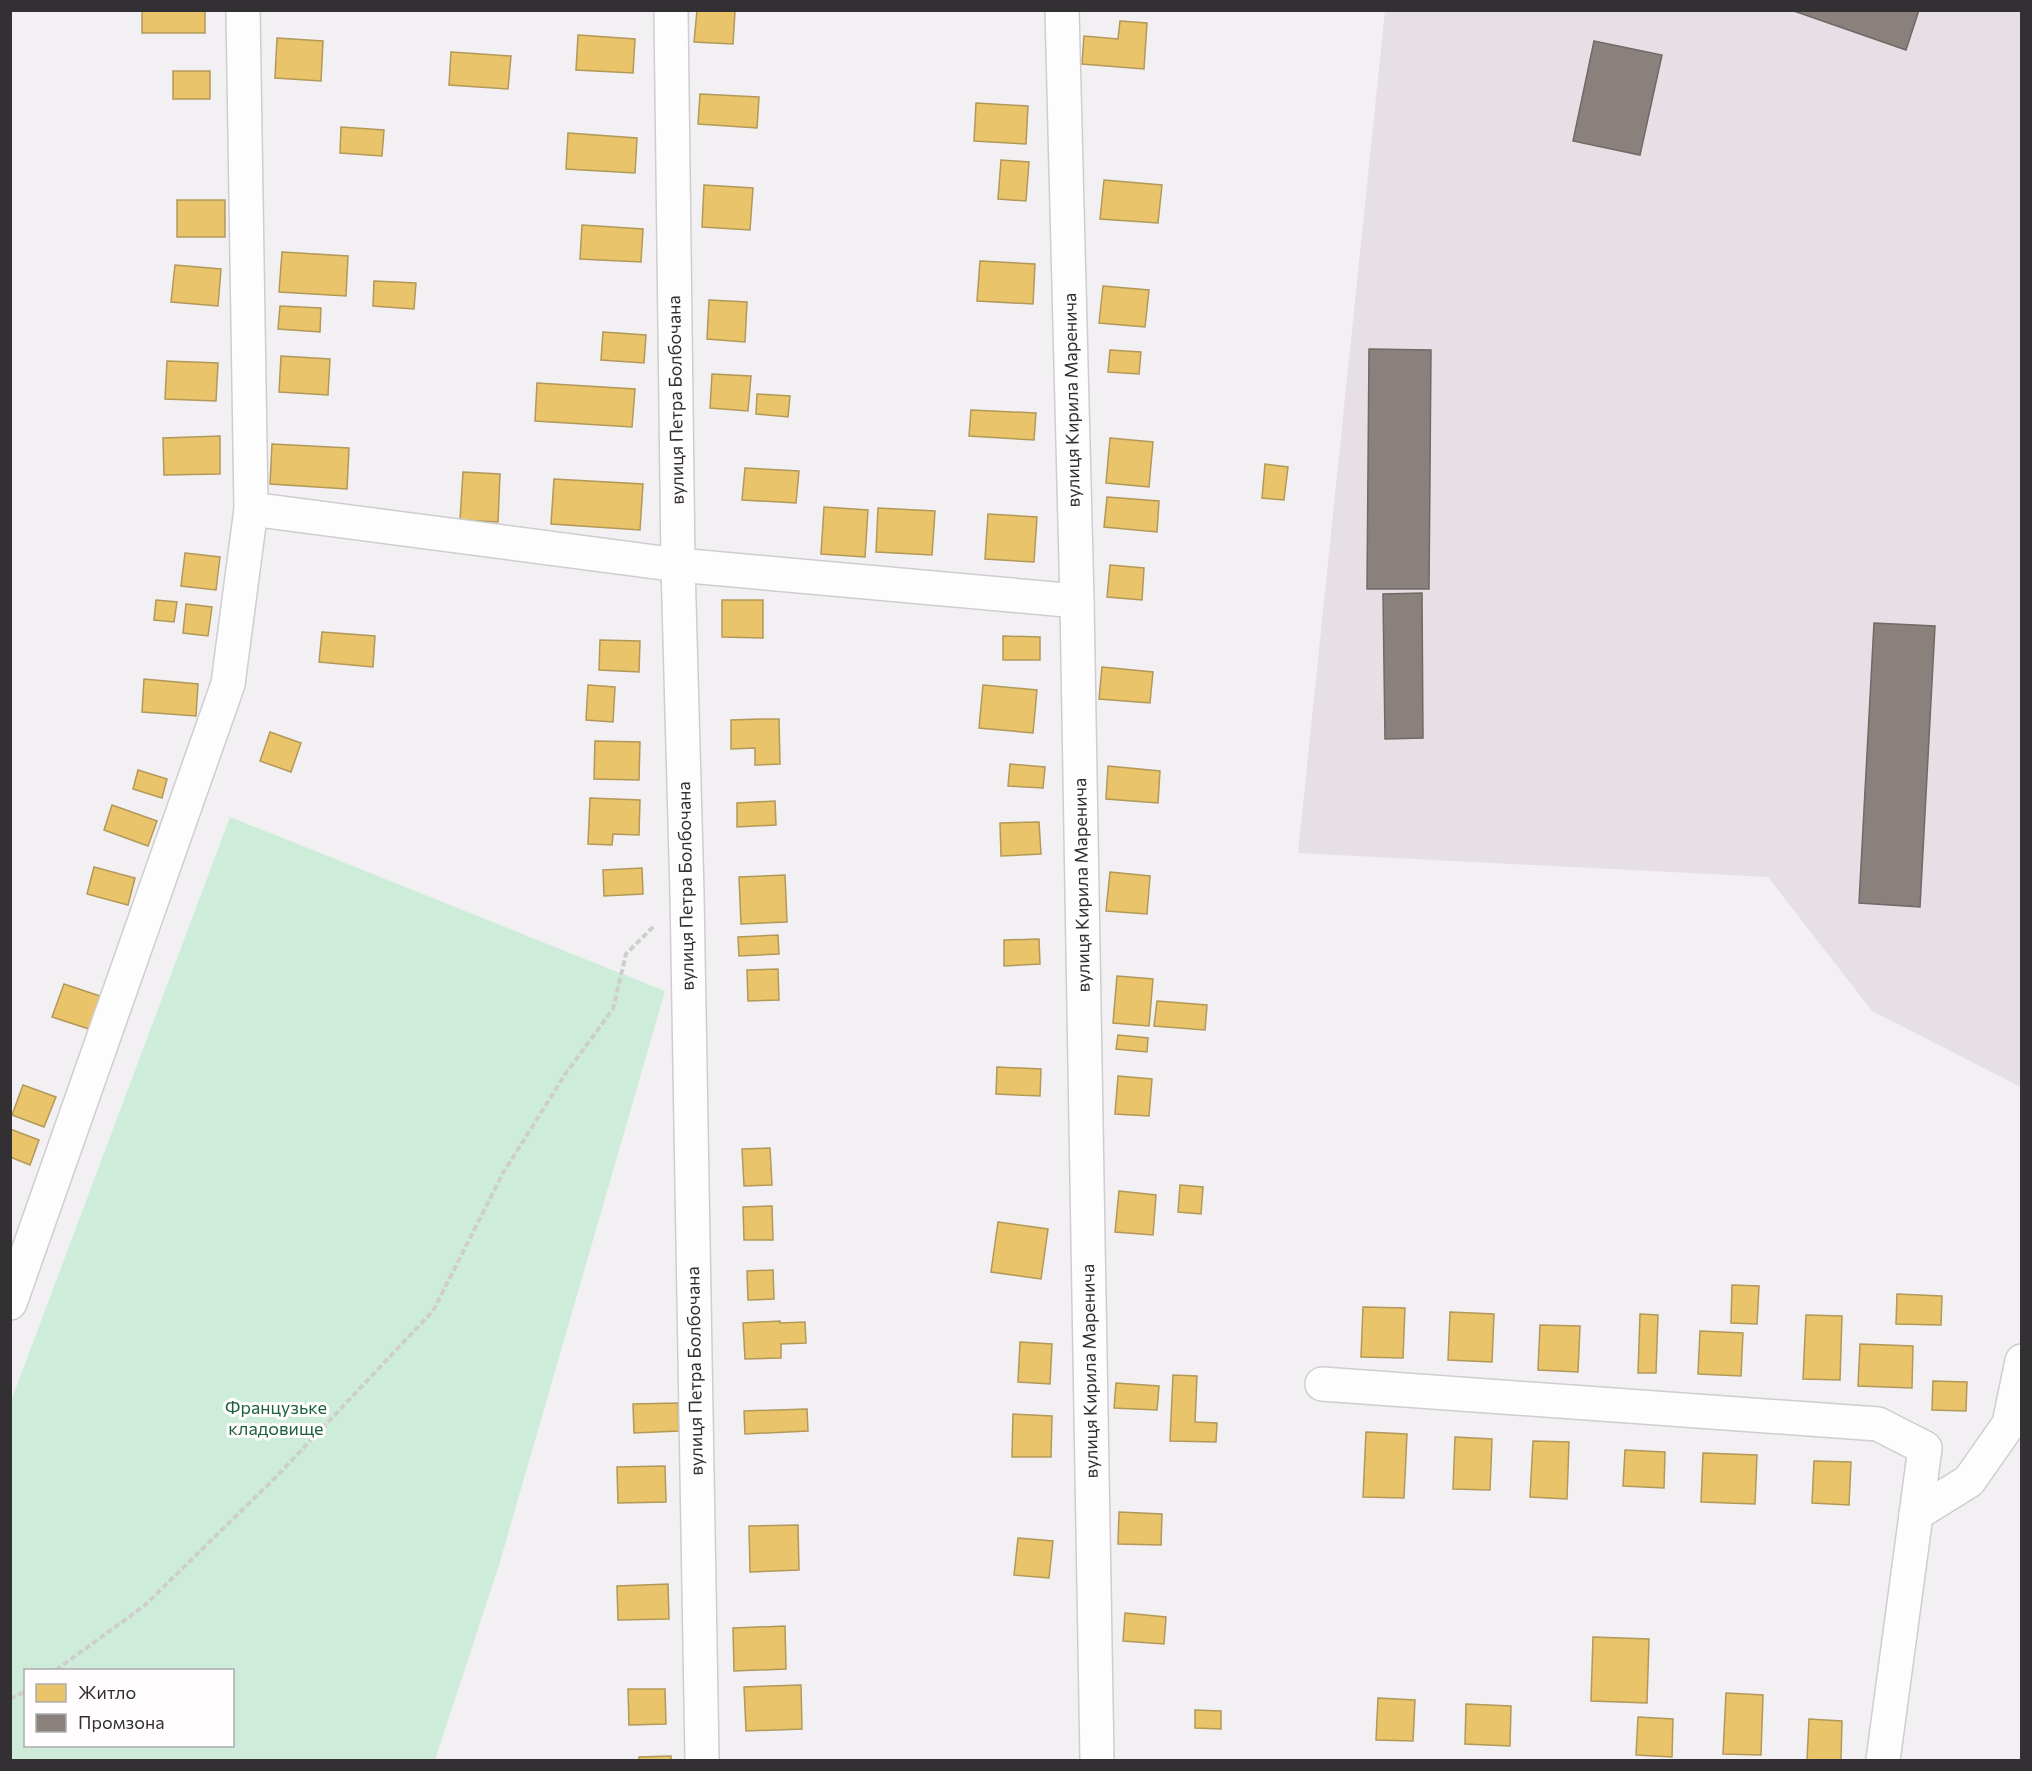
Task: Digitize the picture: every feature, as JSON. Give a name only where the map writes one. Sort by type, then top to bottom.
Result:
[{"type":"street","points":[[10,1303],[228,684],[250,509],[243,10]]},
{"type":"street","name":"вулиця Петра Болбочана","points":[[672,10],[678,565],[687,894],[702,1761]]},
{"type":"street","name":"вулиця Кирила Маренича","points":[[1062,10],[1077,601],[1097,1761]]},
{"type":"street","points":[[250,509],[678,565],[1077,601]]},
{"type":"street","points":[[1916,1514],[1969,1481],[2009,1424],[2022,1361]]},
{"type":"street","points":[[1322,1384],[1878,1424],[1925,1448],[1883,1761]]},
{"type":"path","points":[[59,1669],[144,1606],[277,1476],[433,1311],[503,1173],[566,1073],[613,1009],[626,954],[687,894]]},
{"type":"path","points":[[10,1699],[24,1691]]},
{"type":"shaded area","points":[[1385,11],[2021,11],[2021,1087],[1872,1011],[1768,877],[1298,853]]},
{"type":"green space","name":"Французьке кладовище","points":[[230,817],[665,991],[499,1565],[435,1760],[11,1760],[11,1401]]},
{"type":"building: Житло","points":[[142,10],[205,10],[205,33],[142,33]]},
{"type":"building: Житло","points":[[697,10],[735,11],[733,44],[694,42]]},
{"type":"building: Житло","points":[[1120,21],[1147,23],[1144,69],[1082,64],[1084,36],[1118,39]]},
{"type":"building: Житло","points":[[578,35],[635,39],[633,73],[576,70]]},
{"type":"building: Житло","points":[[277,38],[323,41],[321,81],[275,78]]},
{"type":"building: Житло","points":[[451,52],[511,56],[508,89],[449,85]]},
{"type":"building: Житло","points":[[173,71],[210,71],[210,99],[173,99]]},
{"type":"building: Житло","points":[[700,94],[759,97],[757,128],[698,124]]},
{"type":"building: Житло","points":[[976,103],[1028,106],[1026,144],[974,141]]},
{"type":"building: Житло","points":[[341,127],[384,130],[382,156],[340,153]]},
{"type":"building: Житло","points":[[568,133],[637,138],[635,173],[566,169]]},
{"type":"building: Житло","points":[[1001,160],[1029,162],[1026,201],[998,199]]},
{"type":"building: Житло","points":[[1104,180],[1162,185],[1158,223],[1100,219]]},
{"type":"building: Житло","points":[[704,185],[753,188],[750,230],[702,227]]},
{"type":"building: Житло","points":[[177,200],[225,200],[225,237],[177,237]]},
{"type":"building: Житло","points":[[582,225],[643,229],[641,262],[580,259]]},
{"type":"building: Житло","points":[[282,252],[348,256],[346,296],[279,292]]},
{"type":"building: Житло","points":[[980,261],[1035,264],[1033,304],[977,301]]},
{"type":"building: Житло","points":[[175,265],[221,269],[218,306],[171,302]]},
{"type":"building: Житло","points":[[374,281],[416,283],[414,309],[373,306]]},
{"type":"building: Житло","points":[[1103,286],[1149,290],[1145,327],[1099,323]]},
{"type":"building: Житло","points":[[709,300],[747,302],[745,342],[707,339]]},
{"type":"building: Житло","points":[[280,306],[321,308],[320,332],[278,329]]},
{"type":"building: Житло","points":[[603,332],[646,335],[644,363],[601,360]]},
{"type":"building: Житло","points":[[1110,350],[1141,352],[1139,374],[1108,372]]},
{"type":"building: Житло","points":[[281,356],[330,359],[328,395],[279,392]]},
{"type":"building: Житло","points":[[167,361],[218,363],[216,401],[165,399]]},
{"type":"building: Житло","points":[[712,374],[751,376],[748,411],[710,408]]},
{"type":"building: Житло","points":[[537,383],[635,389],[632,427],[535,421]]},
{"type":"building: Житло","points":[[757,394],[790,396],[788,417],[756,414]]},
{"type":"building: Житло","points":[[971,410],[1036,413],[1034,440],[969,436]]},
{"type":"building: Житло","points":[[220,436],[220,474],[164,475],[163,438]]},
{"type":"building: Житло","points":[[1110,438],[1153,442],[1149,487],[1106,483]]},
{"type":"building: Житло","points":[[272,444],[349,448],[347,489],[270,484]]},
{"type":"building: Житло","points":[[1265,464],[1288,467],[1284,500],[1262,498]]},
{"type":"building: Житло","points":[[745,468],[799,471],[796,503],[742,500]]},
{"type":"building: Житло","points":[[463,472],[500,474],[498,522],[460,520]]},
{"type":"building: Житло","points":[[554,479],[643,484],[640,530],[551,524]]},
{"type":"building: Житло","points":[[1107,497],[1159,501],[1157,532],[1104,527]]},
{"type":"building: Житло","points":[[824,507],[868,510],[865,557],[821,554]]},
{"type":"building: Житло","points":[[878,508],[935,511],[932,555],[876,552]]},
{"type":"building: Житло","points":[[988,514],[1037,517],[1034,562],[985,559]]},
{"type":"building: Житло","points":[[185,553],[220,557],[216,590],[181,586]]},
{"type":"building: Житло","points":[[1110,565],[1144,568],[1142,600],[1107,597]]},
{"type":"building: Житло","points":[[156,600],[177,602],[174,622],[154,620]]},
{"type":"building: Житло","points":[[722,600],[763,600],[763,638],[722,637]]},
{"type":"building: Житло","points":[[186,604],[212,607],[208,636],[183,633]]},
{"type":"building: Житло","points":[[322,632],[375,636],[373,667],[319,662]]},
{"type":"building: Житло","points":[[1003,636],[1040,637],[1040,660],[1003,660]]},
{"type":"building: Житло","points":[[600,640],[640,641],[639,672],[599,670]]},
{"type":"building: Житло","points":[[1102,667],[1153,672],[1150,703],[1099,699]]},
{"type":"building: Житло","points":[[144,679],[198,684],[196,716],[142,712]]},
{"type":"building: Житло","points":[[588,685],[615,687],[613,722],[586,720]]},
{"type":"building: Житло","points":[[983,685],[1037,690],[1033,733],[979,728]]},
{"type":"building: Житло","points":[[779,719],[780,764],[755,765],[755,748],[731,749],[731,720]]},
{"type":"building: Житло","points":[[270,732],[301,743],[291,772],[260,761]]},
{"type":"building: Житло","points":[[595,741],[640,742],[639,780],[594,779]]},
{"type":"building: Житло","points":[[1010,764],[1045,767],[1043,788],[1008,786]]},
{"type":"building: Житло","points":[[1108,766],[1160,771],[1158,803],[1106,799]]},
{"type":"building: Житло","points":[[138,770],[167,779],[162,798],[133,789]]},
{"type":"building: Житло","points":[[590,798],[640,800],[639,835],[613,834],[612,845],[588,844]]},
{"type":"building: Житло","points":[[775,801],[776,825],[737,827],[737,803]]},
{"type":"building: Житло","points":[[112,805],[157,821],[148,846],[104,830]]},
{"type":"building: Житло","points":[[1039,822],[1041,854],[1001,856],[1000,823]]},
{"type":"building: Житло","points":[[94,867],[135,878],[128,905],[87,894]]},
{"type":"building: Житло","points":[[642,868],[643,894],[604,896],[603,870]]},
{"type":"building: Житло","points":[[1110,872],[1150,876],[1147,914],[1106,911]]},
{"type":"building: Житло","points":[[785,875],[787,922],[741,924],[739,877]]},
{"type":"building: Житло","points":[[778,935],[779,954],[739,956],[738,937]]},
{"type":"building: Житло","points":[[1039,939],[1040,964],[1004,966],[1004,940]]},
{"type":"building: Житло","points":[[778,969],[779,1000],[748,1001],[747,970]]},
{"type":"building: Житло","points":[[1117,976],[1153,979],[1149,1026],[1113,1023]]},
{"type":"building: Житло","points":[[64,984],[100,996],[89,1029],[52,1017]]},
{"type":"building: Житло","points":[[1157,1001],[1207,1005],[1205,1030],[1154,1026]]},
{"type":"building: Житло","points":[[1118,1035],[1148,1038],[1147,1052],[1116,1049]]},
{"type":"building: Житло","points":[[997,1067],[1041,1069],[1040,1096],[996,1094]]},
{"type":"building: Житло","points":[[1118,1076],[1152,1079],[1149,1116],[1115,1114]]},
{"type":"building: Житло","points":[[23,1085],[56,1097],[44,1127],[12,1115]]},
{"type":"building: Житло","points":[[10,1129],[39,1140],[30,1165],[10,1157]]},
{"type":"building: Житло","points":[[770,1148],[772,1185],[744,1186],[742,1149]]},
{"type":"building: Житло","points":[[1180,1185],[1203,1187],[1201,1214],[1178,1212]]},
{"type":"building: Житло","points":[[1119,1191],[1156,1195],[1153,1235],[1115,1232]]},
{"type":"building: Житло","points":[[772,1206],[773,1240],[744,1240],[743,1207]]},
{"type":"building: Житло","points":[[998,1222],[1048,1229],[1041,1279],[991,1272]]},
{"type":"building: Житло","points":[[773,1270],[774,1299],[748,1300],[747,1271]]},
{"type":"building: Житло","points":[[1732,1285],[1759,1286],[1757,1324],[1731,1323]]},
{"type":"building: Житло","points":[[1897,1294],[1942,1296],[1941,1325],[1896,1324]]},
{"type":"building: Житло","points":[[1363,1307],[1405,1308],[1403,1358],[1361,1357]]},
{"type":"building: Житло","points":[[1450,1312],[1494,1314],[1492,1362],[1448,1360]]},
{"type":"building: Житло","points":[[1640,1314],[1658,1315],[1656,1373],[1638,1373]]},
{"type":"building: Житло","points":[[1806,1315],[1842,1316],[1840,1380],[1803,1379]]},
{"type":"building: Житло","points":[[780,1321],[780,1323],[805,1322],[806,1343],[781,1344],[781,1358],[745,1359],[743,1323]]},
{"type":"building: Житло","points":[[1540,1325],[1580,1326],[1578,1372],[1538,1370]]},
{"type":"building: Житло","points":[[1700,1331],[1743,1333],[1741,1376],[1698,1374]]},
{"type":"building: Житло","points":[[1020,1342],[1052,1344],[1050,1384],[1018,1382]]},
{"type":"building: Житло","points":[[1860,1344],[1913,1346],[1912,1388],[1858,1386]]},
{"type":"building: Житло","points":[[1173,1375],[1197,1376],[1195,1422],[1217,1423],[1216,1442],[1170,1441]]},
{"type":"building: Житло","points":[[1933,1381],[1967,1382],[1966,1411],[1932,1410]]},
{"type":"building: Житло","points":[[1116,1383],[1159,1386],[1157,1410],[1114,1408]]},
{"type":"building: Житло","points":[[678,1403],[679,1431],[634,1433],[633,1404]]},
{"type":"building: Житло","points":[[807,1409],[808,1431],[745,1434],[744,1411]]},
{"type":"building: Житло","points":[[1013,1414],[1052,1416],[1051,1457],[1012,1457]]},
{"type":"building: Житло","points":[[1366,1432],[1407,1434],[1404,1498],[1363,1497]]},
{"type":"building: Житло","points":[[1455,1437],[1492,1439],[1490,1490],[1453,1489]]},
{"type":"building: Житло","points":[[1533,1441],[1569,1442],[1567,1499],[1530,1497]]},
{"type":"building: Житло","points":[[1625,1450],[1665,1452],[1664,1488],[1623,1486]]},
{"type":"building: Житло","points":[[1703,1453],[1757,1455],[1755,1504],[1701,1502]]},
{"type":"building: Житло","points":[[1814,1461],[1851,1462],[1849,1505],[1812,1503]]},
{"type":"building: Житло","points":[[665,1466],[666,1502],[618,1503],[617,1467]]},
{"type":"building: Житло","points":[[1119,1512],[1162,1514],[1161,1545],[1118,1544]]},
{"type":"building: Житло","points":[[798,1525],[799,1570],[750,1572],[749,1526]]},
{"type":"building: Житло","points":[[1018,1538],[1053,1541],[1049,1578],[1014,1575]]},
{"type":"building: Житло","points":[[668,1584],[669,1619],[618,1620],[617,1586]]},
{"type":"building: Житло","points":[[1125,1613],[1166,1617],[1164,1644],[1123,1641]]},
{"type":"building: Житло","points":[[785,1626],[786,1669],[734,1671],[733,1628]]},
{"type":"building: Житло","points":[[1593,1637],[1649,1639],[1647,1703],[1591,1701]]},
{"type":"building: Житло","points":[[801,1685],[802,1729],[746,1731],[744,1687]]},
{"type":"building: Житло","points":[[628,1689],[665,1689],[666,1724],[629,1725]]},
{"type":"building: Житло","points":[[1726,1693],[1763,1695],[1761,1755],[1723,1754]]},
{"type":"building: Житло","points":[[1378,1698],[1415,1700],[1413,1741],[1376,1740]]},
{"type":"building: Житло","points":[[1466,1704],[1511,1706],[1510,1746],[1465,1744]]},
{"type":"building: Житло","points":[[1195,1710],[1221,1711],[1221,1729],[1195,1728]]},
{"type":"building: Житло","points":[[1638,1717],[1673,1719],[1672,1757],[1636,1755]]},
{"type":"building: Житло","points":[[1809,1719],[1842,1721],[1841,1760],[1807,1760]]},
{"type":"building: Житло","points":[[671,1756],[671,1760],[639,1760],[639,1757]]},
{"type":"building: Промзона","points":[[1791,10],[1919,10],[1906,50]]},
{"type":"building: Промзона","points":[[1594,41],[1662,55],[1640,155],[1573,141]]},
{"type":"building: Промзона","points":[[1369,349],[1431,350],[1429,589],[1367,589]]},
{"type":"building: Промзона","points":[[1422,593],[1423,738],[1385,739],[1383,594]]},
{"type":"building: Промзона","points":[[1874,623],[1935,626],[1920,907],[1859,903]]}]
